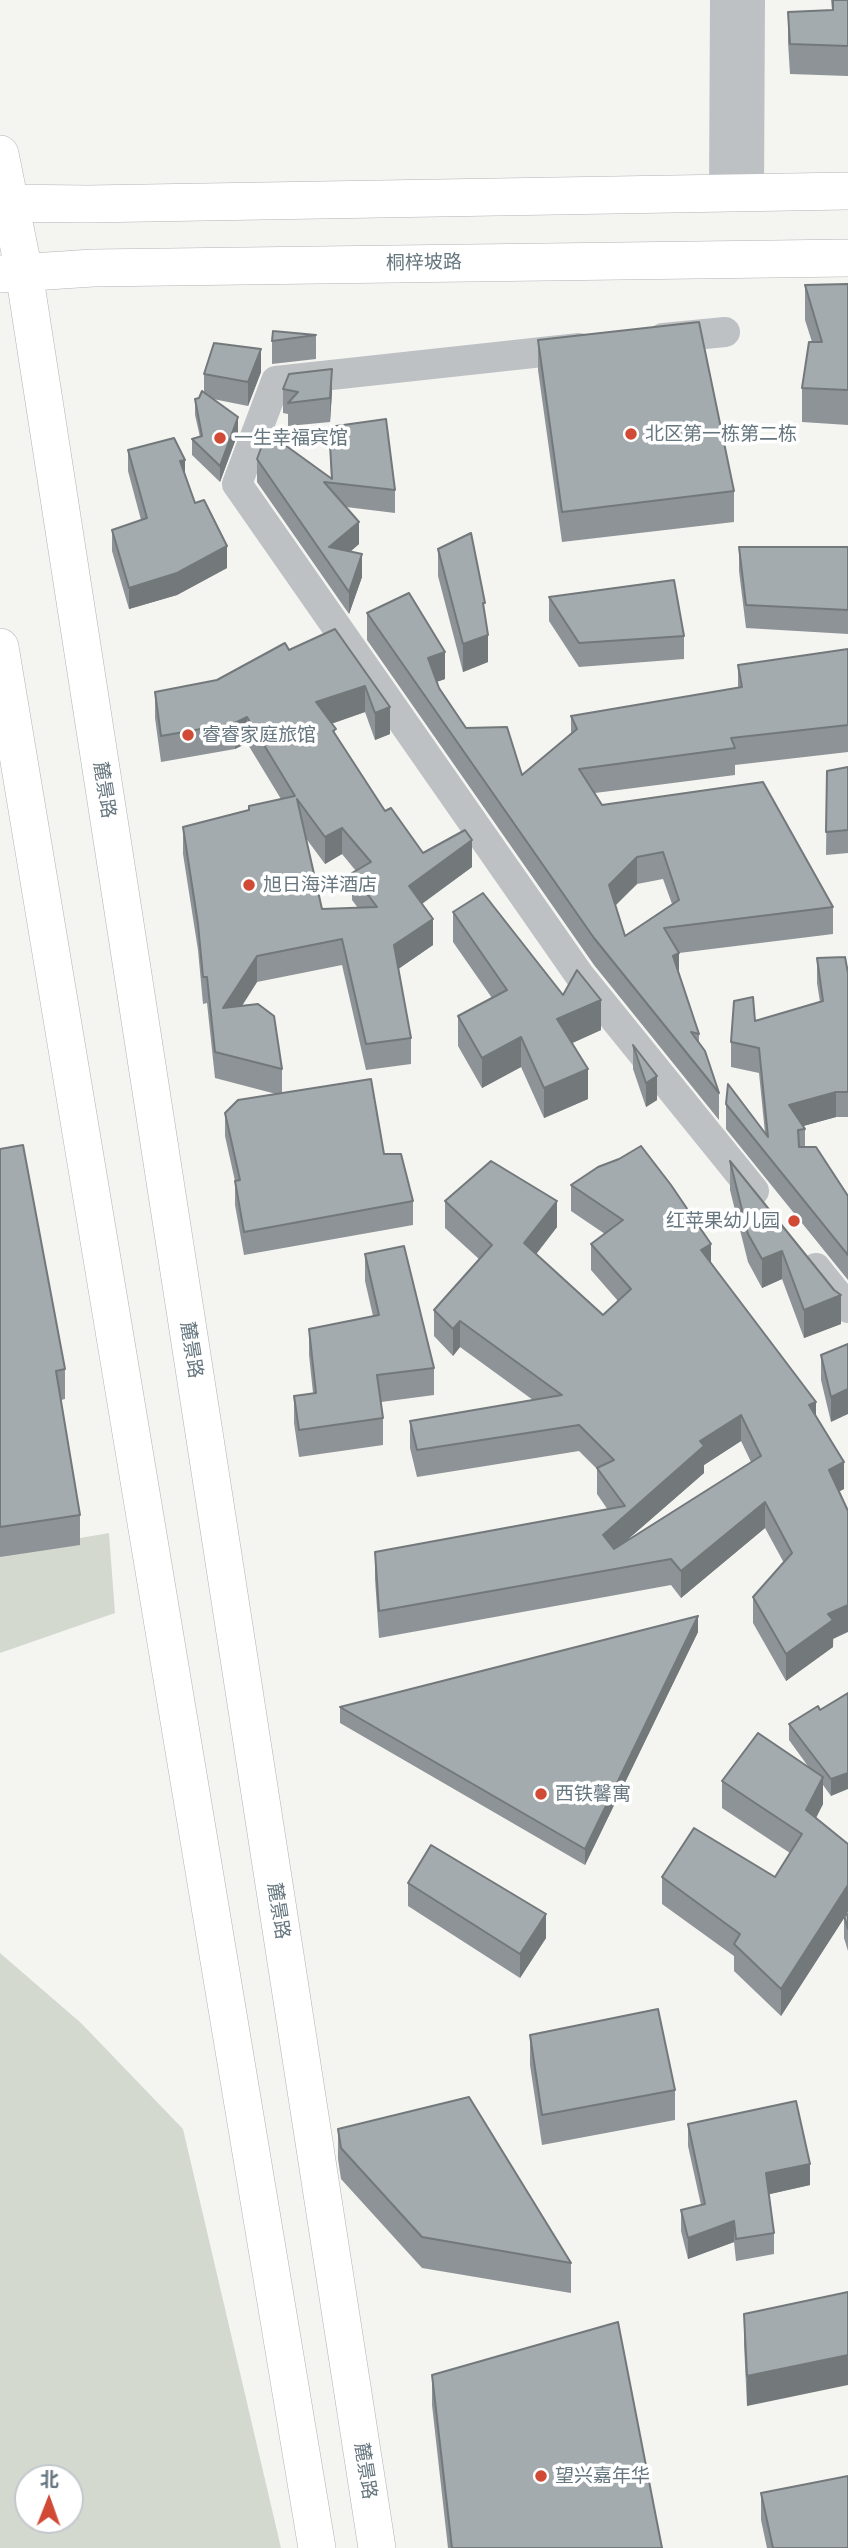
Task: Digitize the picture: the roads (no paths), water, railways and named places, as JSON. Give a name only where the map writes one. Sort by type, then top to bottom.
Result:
[{"type":"main road","name":"麓景路","points":[[0,154],[12,273],[377,2548]]},
{"type":"main road","points":[[5,202],[88,204],[848,191]]},
{"type":"main road","name":"桐梓坡路","points":[[12,273],[121,267],[848,258]]},
{"type":"main road","points":[[0,647],[317,2548]]},
{"type":"street","points":[[725,0],[737,193]]},
{"type":"street","points":[[737,193],[750,0]]},
{"type":"street","points":[[725,331],[276,381],[237,484],[580,976],[770,1212]]},
{"type":"street","points":[[796,1244],[848,1308]]},
{"type":"place","name":"北区第一栋第二栋","points":[[631,434]]},
{"type":"place","name":"一生幸福宾馆","points":[[220,438]]},
{"type":"place","name":"睿睿家庭旅馆","points":[[188,735]]},
{"type":"place","name":"旭日海洋酒店","points":[[249,885]]},
{"type":"place","name":"红苹果幼儿园","points":[[794,1221]]},
{"type":"place","name":"西铁馨寓","points":[[541,1794]]},
{"type":"place","name":"望兴嘉年华","points":[[541,2476]]}]
